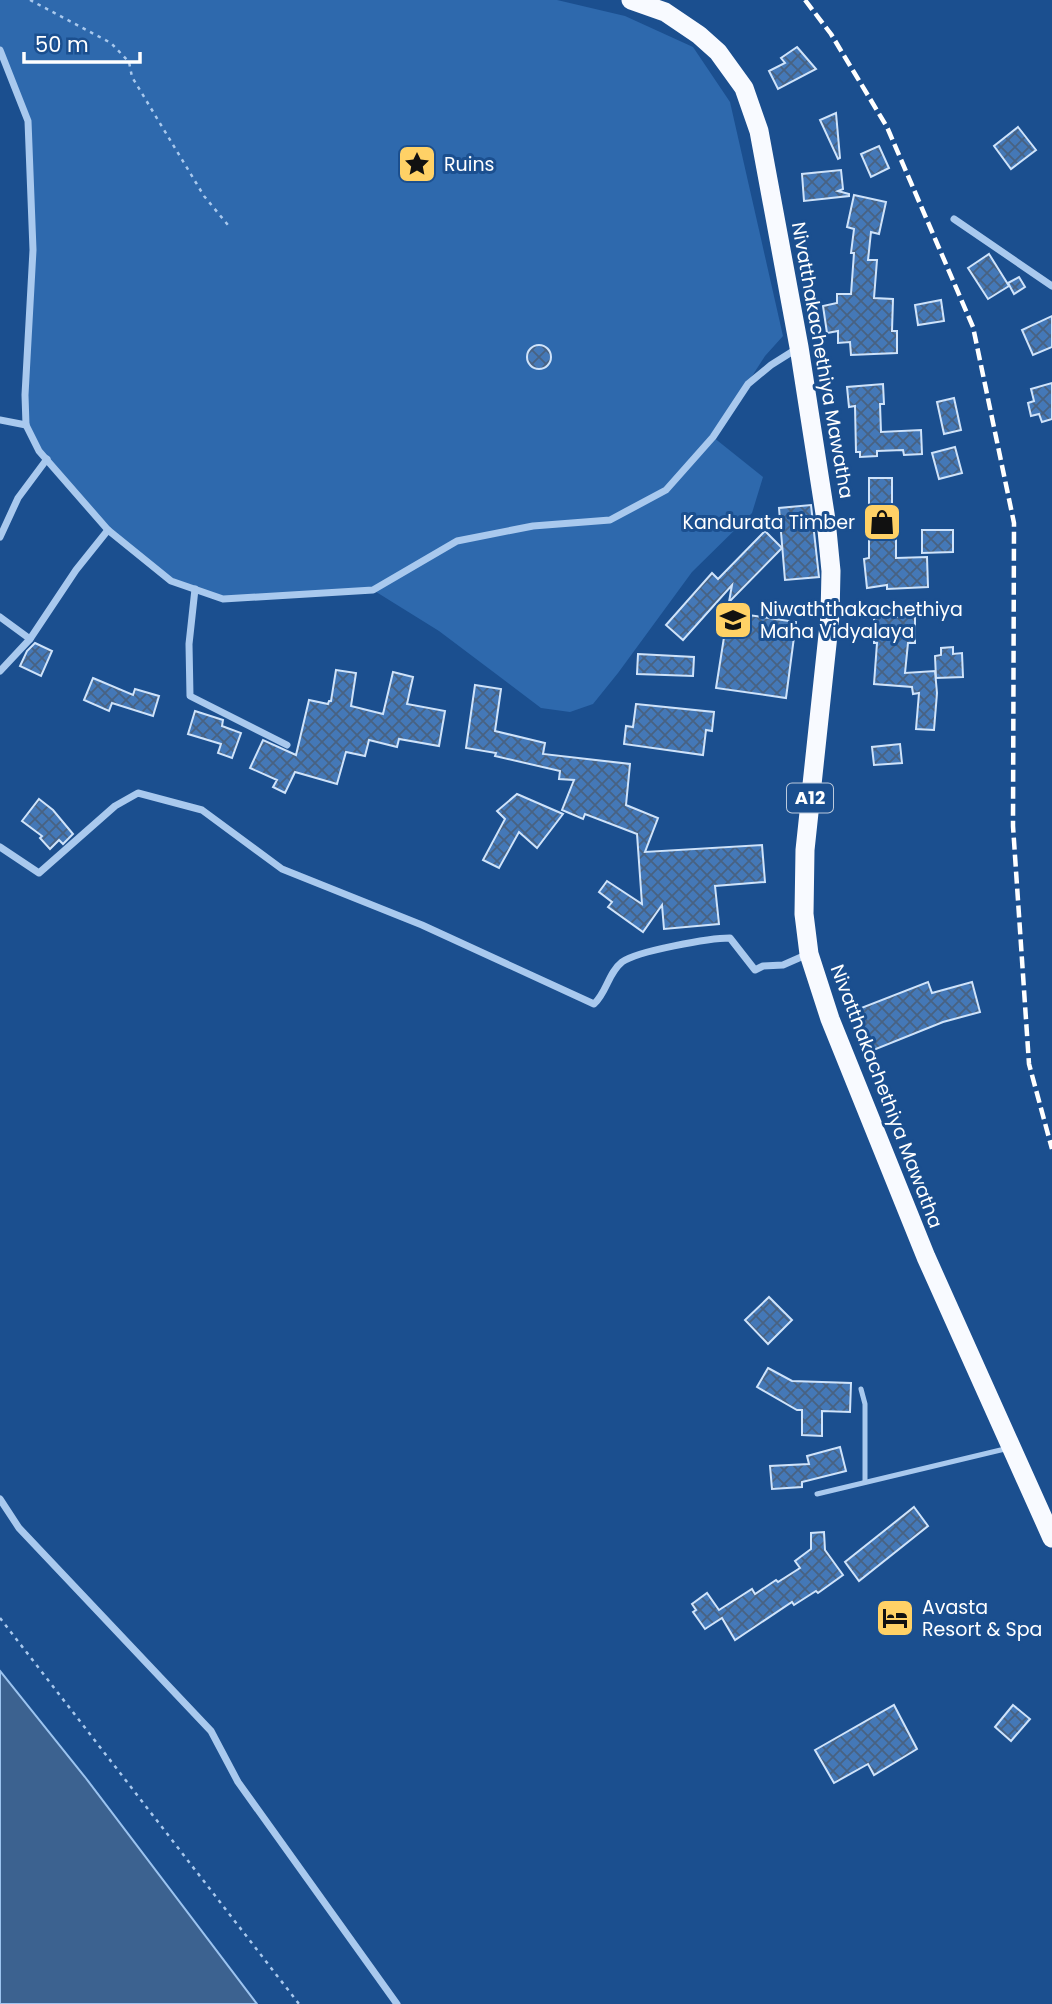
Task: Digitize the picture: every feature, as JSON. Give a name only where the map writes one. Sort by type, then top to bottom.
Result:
[{"type":"highway","name":"Nivatthakachethiya Mawatha","points":[[631,0],[665,12],[699,35],[718,52],[734,72],[752,110],[764,152],[827,520],[831,570],[831,616],[805,850],[804,914],[809,954],[830,1019],[926,1256],[1052,1538]]},
{"type":"street","points":[[0,50],[28,121],[33,250],[25,395],[26,425],[39,451],[108,530],[171,581],[223,598],[373,590],[457,541],[533,526],[610,520],[666,489],[713,437],[748,384],[799,347]]},
{"type":"street","points":[[954,219],[1052,286]]},
{"type":"street","points":[[0,420],[26,425]]},
{"type":"street","points":[[0,537],[18,498],[47,460]]},
{"type":"street","points":[[0,671],[30,639],[76,570],[108,530]]},
{"type":"street","points":[[195,589],[189,644],[190,696],[287,745]]},
{"type":"street","points":[[0,617],[30,639]]},
{"type":"street","points":[[0,847],[39,873],[115,806],[138,793],[202,810],[282,869],[422,925],[594,1004],[603,996],[613,973],[622,962],[639,955],[714,938],[730,938],[755,970],[763,966],[783,965],[809,954]]},
{"type":"street","points":[[0,1499],[19,1528],[211,1731],[238,1782],[397,2004]]},
{"type":"lane","points":[[862,1389],[865,1404],[865,1482]]},
{"type":"lane","points":[[817,1494],[1012,1447]]},
{"type":"path","points":[[30,0],[111,43],[129,62],[132,77],[204,196],[228,225]]},
{"type":"path","points":[[0,1618],[299,2004]]},
{"type":"shaded area","points":[[0,0],[557,0],[625,16],[693,47],[730,102],[783,336],[765,356],[713,437],[763,477],[752,513],[692,572],[593,704],[570,712],[541,708],[439,631],[373,590],[223,599],[171,581],[108,530],[39,451],[26,425],[33,250],[28,122],[0,50]]},
{"type":"shaded area","points":[[0,1671],[85,1777],[257,2004],[0,2004]]},
{"type":"building","points":[[797,47],[816,69],[778,89],[769,71],[785,63],[781,58]]},
{"type":"building","points":[[836,113],[840,158],[838,159],[820,120]]},
{"type":"building","points":[[1018,127],[1036,150],[1011,169],[994,146]]},
{"type":"building","points":[[879,146],[889,168],[871,177],[861,154]]},
{"type":"building","points":[[841,170],[843,189],[838,191],[849,196],[804,201],[802,174]]},
{"type":"building","points":[[854,195],[886,202],[879,234],[871,232],[868,260],[877,260],[874,298],[893,299],[892,331],[897,331],[897,353],[851,355],[850,342],[838,343],[838,331],[827,333],[823,306],[837,303],[837,294],[851,294],[854,229],[847,227]]},
{"type":"building","points":[[989,254],[1009,286],[988,299],[968,268]]},
{"type":"building","points":[[1019,277],[1025,287],[1014,294],[1008,283]]},
{"type":"building","points":[[941,300],[944,321],[918,325],[915,305]]},
{"type":"building","points":[[1052,316],[1052,347],[1033,355],[1022,330]]},
{"type":"building","points":[[539,345],[550,352],[551,357],[544,368],[539,369],[528,362],[527,357],[534,346]]},
{"type":"building","points":[[1052,383],[1052,419],[1042,422],[1039,414],[1031,416],[1028,403],[1034,401],[1031,389]]},
{"type":"building","points":[[883,384],[884,404],[880,404],[881,432],[921,430],[922,454],[904,455],[903,450],[877,451],[877,456],[860,457],[860,452],[856,452],[855,406],[849,407],[847,387]]},
{"type":"building","points":[[954,398],[961,430],[944,434],[937,402]]},
{"type":"building","points":[[955,447],[962,473],[939,479],[932,453]]},
{"type":"building","points":[[869,478],[892,478],[892,507],[896,507],[896,558],[927,557],[928,587],[887,589],[887,585],[867,588],[864,559],[869,558]]},
{"type":"building","points":[[811,505],[819,577],[785,580],[779,508]]},
{"type":"building","points":[[922,530],[953,530],[953,552],[922,553]]},
{"type":"building","points":[[765,531],[782,548],[729,602],[732,585],[683,640],[666,625],[712,573],[718,579]]},
{"type":"building","points":[[728,612],[796,622],[786,698],[716,688]]},
{"type":"building","points":[[874,617],[915,617],[915,643],[908,643],[905,673],[935,671],[937,693],[934,730],[916,729],[919,693],[913,694],[912,687],[874,684],[877,643],[874,643]]},
{"type":"building","points":[[35,643],[52,651],[41,676],[20,666],[27,651]]},
{"type":"building","points":[[953,647],[953,654],[962,653],[963,677],[936,678],[935,656],[941,655],[941,648]]},
{"type":"building","points":[[638,654],[694,657],[693,676],[637,674]]},
{"type":"building","points":[[336,670],[356,673],[351,706],[383,714],[393,672],[413,677],[407,704],[445,711],[439,746],[399,739],[397,747],[369,740],[365,756],[346,752],[337,784],[295,772],[285,793],[273,787],[277,780],[250,768],[263,740],[296,755],[309,700],[328,704],[331,701]]},
{"type":"building","points":[[93,678],[133,695],[135,689],[159,696],[153,716],[112,703],[109,711],[84,700]]},
{"type":"building","points":[[475,685],[501,689],[495,731],[545,743],[543,754],[630,764],[626,805],[658,818],[645,852],[762,845],[765,882],[715,886],[719,924],[664,929],[662,905],[643,932],[608,907],[612,902],[599,892],[607,881],[642,904],[637,834],[585,814],[583,819],[562,810],[574,780],[559,779],[560,771],[495,756],[496,753],[466,748]]},
{"type":"building","points":[[636,704],[714,712],[712,731],[706,730],[703,755],[624,744],[626,726],[633,727]]},
{"type":"building","points":[[195,711],[223,720],[222,726],[241,733],[232,758],[218,753],[221,744],[188,734]]},
{"type":"building","points":[[900,744],[902,763],[874,765],[872,747]]},
{"type":"building","points":[[517,794],[563,814],[537,848],[519,832],[499,868],[483,860],[505,819],[497,811]]},
{"type":"building","points":[[39,799],[53,810],[73,834],[63,844],[59,840],[50,849],[40,838],[42,836],[22,821]]},
{"type":"building","points":[[928,982],[932,993],[972,982],[980,1012],[943,1022],[871,1051],[856,1010]]},
{"type":"building","points":[[769,1297],[792,1320],[768,1344],[745,1320]]},
{"type":"building","points":[[768,1368],[792,1381],[851,1383],[850,1412],[822,1411],[822,1436],[802,1435],[802,1410],[797,1410],[757,1387]]},
{"type":"building","points":[[840,1447],[846,1471],[802,1482],[802,1487],[772,1489],[770,1466],[809,1464],[807,1456]]},
{"type":"building","points":[[914,1507],[928,1526],[859,1581],[845,1562]]},
{"type":"building","points":[[824,1532],[825,1550],[843,1575],[818,1593],[816,1591],[794,1605],[792,1602],[735,1640],[722,1618],[705,1629],[693,1612],[696,1610],[692,1604],[707,1593],[719,1610],[752,1589],[755,1594],[776,1580],[778,1582],[800,1568],[795,1561],[811,1549],[811,1533]]},
{"type":"building","points":[[894,1705],[917,1749],[874,1775],[868,1764],[834,1783],[815,1750]]},
{"type":"building","points":[[1013,1705],[1030,1719],[1011,1741],[995,1727]]},
{"type":"railway","points":[[805,0],[831,34],[887,127],[973,327],[1014,523],[1013,826],[1029,1064],[1052,1149]]},
{"type":"place","name":"Ruins","points":[[417,164]]},
{"type":"place","name":"Kandurata Timber","points":[[882,522]]},
{"type":"place","name":"Niwaththakachethiya Maha Vidyalaya","points":[[733,620]]},
{"type":"place","name":"Avasta Resort & Spa","points":[[895,1618]]}]
